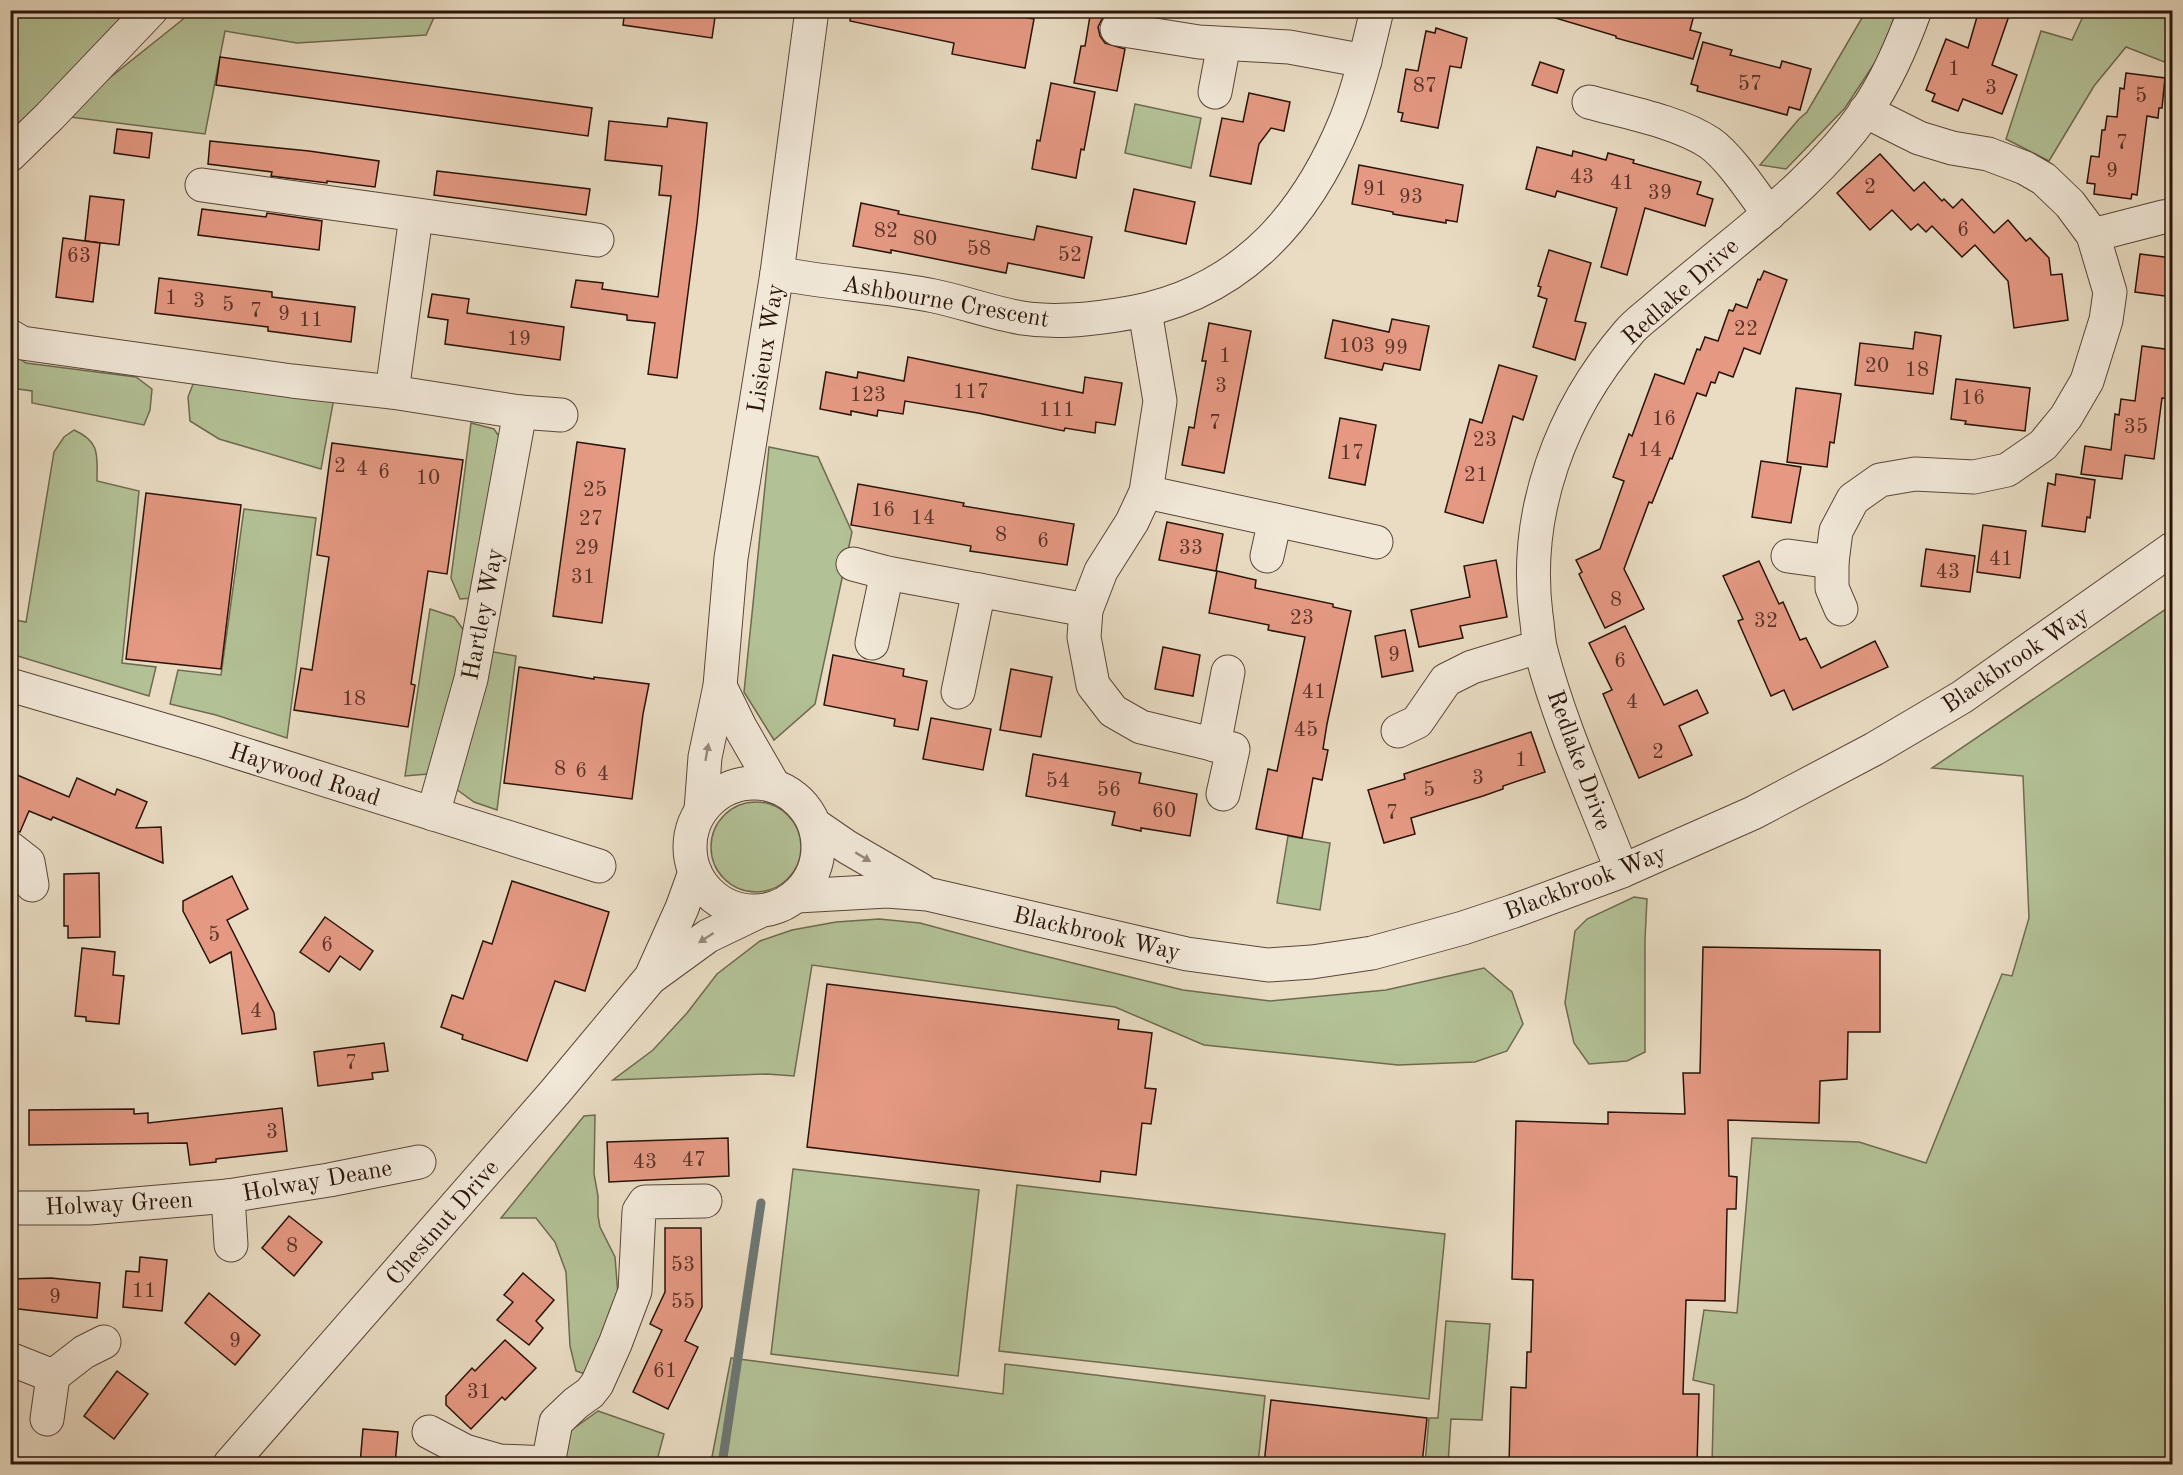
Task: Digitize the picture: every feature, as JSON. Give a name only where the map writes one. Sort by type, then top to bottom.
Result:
[{"type":"street","points":[[10,155],[151,10]]},
{"type":"street","name":"Lisieux Way","points":[[701,810],[705,757],[720,686],[731,558],[777,273],[812,10]]},
{"type":"street","name":"Ashbourne Crescent","points":[[777,273],[934,296],[1022,318],[1075,321],[1145,311],[1198,291],[1241,267],[1273,238],[1301,204],[1325,167],[1347,118],[1365,61],[1377,10]]},
{"type":"street","name":"Redlake Drive","points":[[1622,871],[1573,751],[1540,649],[1532,585],[1535,533],[1555,454],[1575,409],[1599,370],[1629,331],[1769,214],[1819,168],[1865,111],[1894,63],[1915,10]]},
{"type":"street","points":[[1117,28],[1224,44],[1289,47],[1365,61]]},
{"type":"street","points":[[1215,92],[1224,44]]},
{"type":"street","points":[[1589,102],[1687,130],[1712,144],[1769,214]]},
{"type":"street","points":[[1841,609],[1832,588],[1832,562],[1836,531],[1853,499],[1880,480],[1915,474],[1974,477],[2007,470],[2043,446],[2066,417],[2087,381],[2106,320],[2110,292],[2093,235],[2070,204],[2044,179],[2025,168],[1988,154],[1953,148],[1918,138],[1865,111]]},
{"type":"street","points":[[202,185],[597,240]]},
{"type":"street","points":[[392,392],[416,216]]},
{"type":"street","points":[[2093,235],[2172,216]]},
{"type":"street","points":[[1145,311],[1160,401],[1146,492],[1132,522],[1101,571],[1086,610],[1084,637],[1093,685],[1113,711],[1141,727],[1233,749],[1223,794]]},
{"type":"street","points":[[10,336],[22,343],[292,381],[392,392],[520,412],[561,415]]},
{"type":"street","name":"Hartley Way","points":[[433,814],[471,680],[520,412]]},
{"type":"street","points":[[1146,492],[1376,542]]},
{"type":"street","points":[[1267,556],[1275,520]]},
{"type":"street","name":"Blackbrook Way","points":[[796,896],[887,891],[927,894],[1187,954],[1268,965],[1312,962],[1372,953],[1494,918],[1622,871],[1753,813],[1874,750],[1962,697],[2172,549]]},
{"type":"street","points":[[1788,556],[1832,562]]},
{"type":"street","points":[[853,564],[887,573],[1086,610]]},
{"type":"street","points":[[872,643],[887,573]]},
{"type":"street","points":[[958,692],[979,590]]},
{"type":"street","points":[[1415,731],[1446,680],[1472,667],[1525,651],[1540,649]]},
{"type":"street","points":[[1214,745],[1228,672]]},
{"type":"street","name":"Haywood Road","points":[[10,685],[205,742],[599,866]]},
{"type":"street","points":[[720,686],[740,727],[774,786]]},
{"type":"street","points":[[747,783],[774,786],[794,797],[803,805],[815,825],[818,837],[817,863],[806,887],[779,907],[758,912],[732,908],[710,894],[695,872],[690,857],[690,840],[701,810],[716,796],[734,786],[747,783]]},
{"type":"street","name":"Blackbrook Way","points":[[815,825],[847,847],[927,894]]},
{"type":"street","points":[[10,848],[28,862],[32,885]]},
{"type":"street","name":"Chestnut Drive","points":[[651,977],[682,908],[695,872]]},
{"type":"street","name":"Chestnut Drive","points":[[230,1464],[555,1092],[651,977],[708,936],[758,912]]},
{"type":"street","name":"Holway Deane","points":[[231,1245],[228,1196],[419,1162]]},
{"type":"street","name":"Holway Green","points":[[10,1208],[89,1208],[228,1196]]},
{"type":"street","points":[[429,1432],[465,1451],[500,1461],[548,1464],[556,1422],[590,1393],[597,1384],[635,1291],[639,1211],[645,1202],[705,1201]]},
{"type":"street","points":[[47,1419],[53,1376],[84,1352],[104,1342]]},
{"type":"street","points":[[10,1359],[53,1376]]},
{"type":"green space","points":[[2086,10],[2172,11],[2172,65],[2126,47],[2094,86],[2049,161],[2006,139],[2041,31],[2072,40]]},
{"type":"green space","points":[[11,11],[132,11],[11,139]]},
{"type":"green space","points":[[190,11],[437,11],[426,35],[297,43],[225,31],[205,134],[62,116],[182,20]]},
{"type":"green space","points":[[1866,11],[1897,11],[1880,55],[1845,108],[1786,169],[1760,165],[1807,112]]},
{"type":"green space","points":[[1135,104],[1201,118],[1191,168],[1125,153]]},
{"type":"green space","points":[[11,353],[26,363],[136,377],[152,389],[150,410],[144,425],[32,403],[32,391],[11,388]]},
{"type":"green space","points":[[195,379],[334,398],[321,469],[219,439],[190,421],[188,397]]},
{"type":"green space","points":[[471,423],[494,429],[506,447],[475,598],[460,599],[451,578]]},
{"type":"green space","points":[[74,430],[89,440],[96,451],[97,481],[139,491],[122,663],[156,667],[149,696],[11,654],[11,619],[26,622],[54,452],[64,437]]},
{"type":"green space","points":[[769,447],[818,457],[852,532],[815,704],[774,740],[744,692]]},
{"type":"green space","points":[[244,509],[316,518],[287,738],[216,715],[170,704],[178,670],[221,675]]},
{"type":"green space","points":[[2172,605],[2172,1464],[1712,1464],[1714,1385],[1693,1380],[1704,1310],[1737,1313],[1752,1138],[1859,1142],[1926,1163],[2002,974],[2012,976],[2029,918],[2023,776],[1932,768]]},
{"type":"green space","points":[[430,609],[454,617],[468,636],[428,774],[405,776]]},
{"type":"green space","points":[[483,650],[516,656],[497,810],[474,802],[456,789]]},
{"type":"green space","points":[[756,802],[773,805],[788,815],[798,830],[801,847],[798,864],[788,879],[773,889],[756,892],[739,889],[724,879],[714,864],[711,847],[714,830],[724,815],[739,805]]},
{"type":"green space","points":[[1288,836],[1330,843],[1320,910],[1277,903]]},
{"type":"green space","points":[[1634,897],[1647,899],[1645,1052],[1627,1061],[1589,1064],[1574,1043],[1565,1003],[1575,931],[1587,919]]},
{"type":"green space","points":[[879,919],[920,923],[1183,990],[1270,1001],[1386,990],[1484,968],[1512,992],[1523,1024],[1507,1051],[1475,1062],[1398,1065],[1204,1045],[1115,1007],[812,965],[794,1076],[767,1074],[613,1080],[653,1050],[687,1013],[717,974],[760,941],[792,930],[836,922]]},
{"type":"green space","points":[[595,1115],[594,1174],[598,1196],[598,1216],[600,1227],[615,1257],[618,1295],[588,1375],[576,1371],[570,1346],[566,1272],[555,1242],[536,1218],[501,1218],[584,1116]]},
{"type":"green space","points":[[793,1169],[979,1190],[958,1376],[771,1354]]},
{"type":"green space","points":[[1017,1185],[1445,1234],[1429,1399],[999,1351]]},
{"type":"green space","points":[[1446,1321],[1490,1324],[1482,1420],[1451,1419],[1448,1464],[1425,1464],[1429,1418],[1438,1418]]},
{"type":"green space","points":[[731,1358],[1003,1394],[1005,1364],[1265,1396],[1258,1464],[716,1464],[711,1462]]},
{"type":"green space","points":[[598,1411],[664,1434],[656,1464],[565,1464],[566,1434]]},
{"type":"building","points":[[625,10],[716,10],[712,38],[623,25]]},
{"type":"building","points":[[851,10],[985,10],[1034,19],[1025,68],[952,54],[954,43],[850,21]]},
{"type":"building","points":[[1091,10],[1119,10],[1103,17],[1098,27],[1105,43],[1125,49],[1117,91],[1074,83],[1081,46],[1085,46]]},
{"type":"building","points":[[1553,10],[1681,10],[1694,15],[1690,30],[1701,33],[1693,59],[1616,38],[1616,36],[1552,17]]},
{"type":"building","points":[[1979,10],[2011,10],[1992,65],[2017,75],[2002,114],[1963,99],[1958,111],[1932,101],[1935,94],[1926,90],[1946,39],[1968,48]]},
{"type":"building","points":[[1436,28],[1467,38],[1461,68],[1450,66],[1438,128],[1401,121],[1403,113],[1398,112],[1406,69],[1418,71],[1426,31],[1435,33]]},
{"type":"building","points":[[1703,42],[1732,50],[1730,55],[1780,68],[1782,61],[1811,69],[1800,110],[1789,107],[1787,115],[1697,91],[1698,86],[1691,84]]},
{"type":"building","points":[[220,57],[592,108],[588,136],[216,85]]},
{"type":"building","points":[[1540,62],[1564,70],[1557,93],[1532,85]]},
{"type":"building","points":[[2126,73],[2165,78],[2162,108],[2159,108],[2158,118],[2147,116],[2137,195],[2132,194],[2131,199],[2094,194],[2095,184],[2087,183],[2091,156],[2099,157],[2102,130],[2105,130],[2107,116],[2117,117],[2120,88],[2124,89]]},
{"type":"building","points":[[1051,83],[1095,92],[1076,178],[1032,169]]},
{"type":"building","points":[[1249,93],[1290,102],[1284,131],[1271,128],[1259,144],[1251,184],[1210,176],[1222,118],[1243,122]]},
{"type":"building","points":[[668,118],[707,123],[677,378],[648,374],[655,323],[627,320],[627,315],[571,307],[576,280],[603,283],[602,289],[658,297],[671,196],[659,195],[662,166],[605,160],[609,121],[667,127]]},
{"type":"building","points":[[117,129],[152,133],[149,158],[114,153]]},
{"type":"building","points":[[210,141],[379,161],[375,187],[271,176],[272,172],[208,164]]},
{"type":"building","points":[[1537,147],[1572,156],[1573,151],[1606,160],[1608,153],[1634,160],[1633,163],[1701,182],[1697,194],[1713,199],[1705,226],[1645,208],[1627,275],[1601,267],[1617,208],[1557,191],[1555,197],[1526,189]]},
{"type":"building","points":[[1880,154],[1914,191],[1924,182],[1942,201],[1944,199],[1953,208],[1962,199],[1994,233],[2008,220],[2026,241],[2030,238],[2049,258],[2051,275],[2062,274],[2068,320],[2014,328],[2008,281],[1975,245],[1962,257],[1932,226],[1926,232],[1918,224],[1911,230],[1892,210],[1870,230],[1837,193]]},
{"type":"building","points":[[1359,165],[1463,185],[1457,222],[1446,220],[1446,223],[1393,214],[1393,212],[1352,204]]},
{"type":"building","points":[[437,171],[590,189],[586,215],[434,195]]},
{"type":"building","points":[[1134,189],[1195,202],[1186,244],[1125,231]]},
{"type":"building","points":[[90,196],[124,200],[119,245],[85,241]]},
{"type":"building","points":[[861,203],[899,211],[898,214],[1034,240],[1037,226],[1092,237],[1084,278],[1008,263],[1006,273],[891,250],[891,253],[853,246]]},
{"type":"building","points":[[202,209],[266,217],[267,213],[322,221],[319,250],[198,235]]},
{"type":"building","points":[[63,238],[100,243],[93,302],[56,297]]},
{"type":"building","points":[[1549,250],[1591,263],[1575,321],[1586,323],[1575,360],[1533,347],[1547,299],[1538,296],[1541,287],[1538,286]]},
{"type":"building","points":[[2140,254],[2172,258],[2172,297],[2135,292]]},
{"type":"building","points":[[1764,271],[1787,280],[1760,354],[1744,348],[1733,377],[1719,372],[1715,383],[1711,382],[1706,396],[1697,393],[1672,459],[1670,458],[1652,503],[1649,502],[1624,569],[1644,609],[1605,628],[1579,574],[1582,572],[1576,560],[1600,549],[1624,481],[1613,477],[1629,434],[1632,436],[1655,374],[1684,384],[1697,349],[1700,350],[1705,337],[1718,341],[1729,310],[1733,311],[1736,304],[1747,308],[1758,279],[1760,280]]},
{"type":"building","points":[[159,278],[272,292],[272,297],[355,307],[351,342],[268,331],[268,327],[155,313]]},
{"type":"building","points":[[432,294],[469,299],[467,313],[564,327],[560,360],[445,344],[448,320],[428,317]]},
{"type":"building","points":[[1392,319],[1429,326],[1420,370],[1384,363],[1382,370],[1325,358],[1333,320],[1389,332]]},
{"type":"building","points":[[1209,323],[1251,331],[1224,473],[1182,465],[1189,427],[1194,428],[1206,361],[1202,361]]},
{"type":"building","points":[[1915,332],[1941,336],[1933,394],[1855,385],[1860,343],[1913,349]]},
{"type":"building","points":[[2142,346],[2172,350],[2172,399],[2162,398],[2154,459],[2125,455],[2122,479],[2081,474],[2085,446],[2111,450],[2115,414],[2119,415],[2121,399],[2135,401]]},
{"type":"building","points":[[908,357],[1083,393],[1085,377],[1122,383],[1115,425],[1096,422],[1095,433],[1065,428],[1064,431],[905,401],[903,414],[878,410],[877,416],[851,411],[851,415],[820,409],[826,372],[857,378],[858,372],[904,381]]},
{"type":"building","points":[[1499,365],[1537,376],[1523,420],[1513,416],[1483,523],[1445,512],[1470,419],[1482,423]]},
{"type":"building","points":[[1956,379],[2030,388],[2025,431],[1965,424],[1966,421],[1951,419]]},
{"type":"building","points":[[1796,388],[1841,394],[1834,443],[1830,442],[1827,467],[1787,462]]},
{"type":"building","points":[[1340,418],[1376,425],[1365,485],[1329,478]]},
{"type":"building","points":[[577,442],[625,449],[602,623],[553,616]]},
{"type":"building","points":[[332,443],[463,460],[447,574],[428,571],[411,684],[415,685],[408,727],[294,710],[301,668],[312,670],[329,557],[317,555]]},
{"type":"building","points":[[1761,461],[1801,467],[1791,523],[1752,517]]},
{"type":"building","points":[[2056,474],[2095,480],[2090,518],[2087,517],[2085,532],[2042,526],[2048,483],[2055,485]]},
{"type":"building","points":[[858,484],[964,503],[963,506],[1074,524],[1067,565],[970,551],[971,546],[851,525]]},
{"type":"building","points":[[146,493],[241,505],[221,669],[126,659]]},
{"type":"building","points":[[1167,522],[1223,534],[1216,571],[1159,560]]},
{"type":"building","points":[[1983,525],[2026,531],[2020,578],[1977,572]]},
{"type":"building","points":[[1926,549],[1975,556],[1970,592],[1921,586]]},
{"type":"building","points":[[1496,560],[1507,617],[1460,626],[1463,638],[1419,647],[1411,610],[1470,597],[1464,566]]},
{"type":"building","points":[[1759,561],[1779,604],[1783,602],[1800,640],[1806,638],[1821,668],[1875,641],[1888,667],[1793,710],[1784,690],[1771,696],[1738,621],[1743,619],[1723,576]]},
{"type":"building","points":[[1217,571],[1256,580],[1255,588],[1333,604],[1333,607],[1351,611],[1327,724],[1323,749],[1328,750],[1322,780],[1313,778],[1302,838],[1256,829],[1268,769],[1277,771],[1305,637],[1268,630],[1269,625],[1209,613]]},
{"type":"building","points":[[1625,626],[1664,705],[1697,690],[1708,713],[1679,726],[1692,755],[1639,778],[1603,694],[1612,690],[1589,643]]},
{"type":"building","points":[[1405,630],[1413,671],[1382,677],[1375,636]]},
{"type":"building","points":[[1163,647],[1200,655],[1193,696],[1155,689]]},
{"type":"building","points":[[833,655],[904,669],[903,676],[927,681],[918,730],[894,726],[895,719],[824,705]]},
{"type":"building","points":[[519,667],[594,679],[594,677],[649,684],[632,799],[504,783]]},
{"type":"building","points":[[1011,669],[1052,677],[1041,737],[1000,730]]},
{"type":"building","points":[[931,718],[991,729],[983,770],[923,759]]},
{"type":"building","points":[[1531,732],[1545,772],[1503,786],[1503,789],[1483,796],[1411,818],[1415,834],[1384,843],[1368,790],[1405,779],[1404,774]]},
{"type":"building","points":[[1033,754],[1141,773],[1139,783],[1197,794],[1190,836],[1141,828],[1141,831],[1112,825],[1115,812],[1026,796]]},
{"type":"building","points":[[10,772],[69,797],[77,778],[115,795],[117,789],[147,802],[136,828],[161,827],[163,863],[53,817],[51,820],[29,811],[20,832],[10,830]]},
{"type":"building","points":[[99,873],[100,937],[68,938],[68,926],[64,926],[64,874]]},
{"type":"building","points":[[232,876],[248,909],[227,920],[274,1013],[276,1029],[242,1034],[231,952],[210,963],[183,911],[183,901]]},
{"type":"building","points":[[512,881],[609,912],[585,991],[555,981],[527,1061],[462,1039],[463,1035],[441,1027],[452,995],[463,999],[483,941],[492,944]]},
{"type":"building","points":[[325,917],[373,951],[360,970],[340,956],[329,972],[300,952]]},
{"type":"building","points":[[1703,947],[1880,950],[1880,1032],[1848,1032],[1847,1079],[1820,1081],[1819,1123],[1728,1120],[1729,1176],[1737,1177],[1736,1209],[1727,1209],[1725,1301],[1686,1300],[1683,1394],[1699,1394],[1697,1464],[1509,1464],[1511,1387],[1526,1388],[1527,1352],[1531,1352],[1533,1280],[1512,1279],[1516,1121],[1608,1124],[1608,1112],[1685,1114],[1683,1073],[1700,1073]]},
{"type":"building","points":[[82,948],[115,952],[113,975],[124,976],[119,1024],[86,1021],[86,1017],[75,1016]]},
{"type":"building","points":[[827,984],[1119,1020],[1118,1029],[1152,1033],[1145,1088],[1156,1089],[1151,1124],[1142,1123],[1136,1175],[1101,1171],[1100,1182],[807,1147]]},
{"type":"building","points":[[384,1043],[388,1071],[372,1073],[373,1079],[318,1086],[314,1052]]},
{"type":"building","points":[[282,1108],[287,1151],[216,1159],[216,1162],[190,1165],[187,1143],[29,1145],[29,1110],[134,1109],[134,1114],[148,1113],[148,1123]]},
{"type":"building","points":[[728,1138],[729,1176],[609,1182],[607,1142]]},
{"type":"building","points":[[289,1216],[322,1242],[294,1276],[262,1248]]},
{"type":"building","points":[[665,1228],[701,1228],[702,1307],[685,1341],[698,1347],[668,1409],[633,1392],[662,1330],[650,1324],[665,1292]]},
{"type":"building","points":[[140,1257],[167,1260],[162,1311],[123,1307],[126,1271],[139,1272]]},
{"type":"building","points":[[523,1273],[554,1300],[536,1321],[543,1328],[529,1345],[497,1320],[513,1302],[504,1295]]},
{"type":"building","points":[[51,1278],[100,1283],[97,1318],[10,1308],[10,1279]]},
{"type":"building","points":[[209,1293],[260,1335],[235,1365],[185,1323]]},
{"type":"building","points":[[505,1340],[536,1368],[505,1400],[502,1397],[471,1429],[446,1405],[446,1396],[472,1368],[475,1371]]},
{"type":"building","points":[[117,1371],[148,1394],[114,1439],[84,1416]]},
{"type":"building","points":[[1271,1400],[1427,1418],[1422,1464],[1264,1464]]},
{"type":"building","points":[[363,1429],[398,1432],[395,1464],[360,1464]]},
{"type":"waterway","points":[[723,1458],[761,1203]]}]
